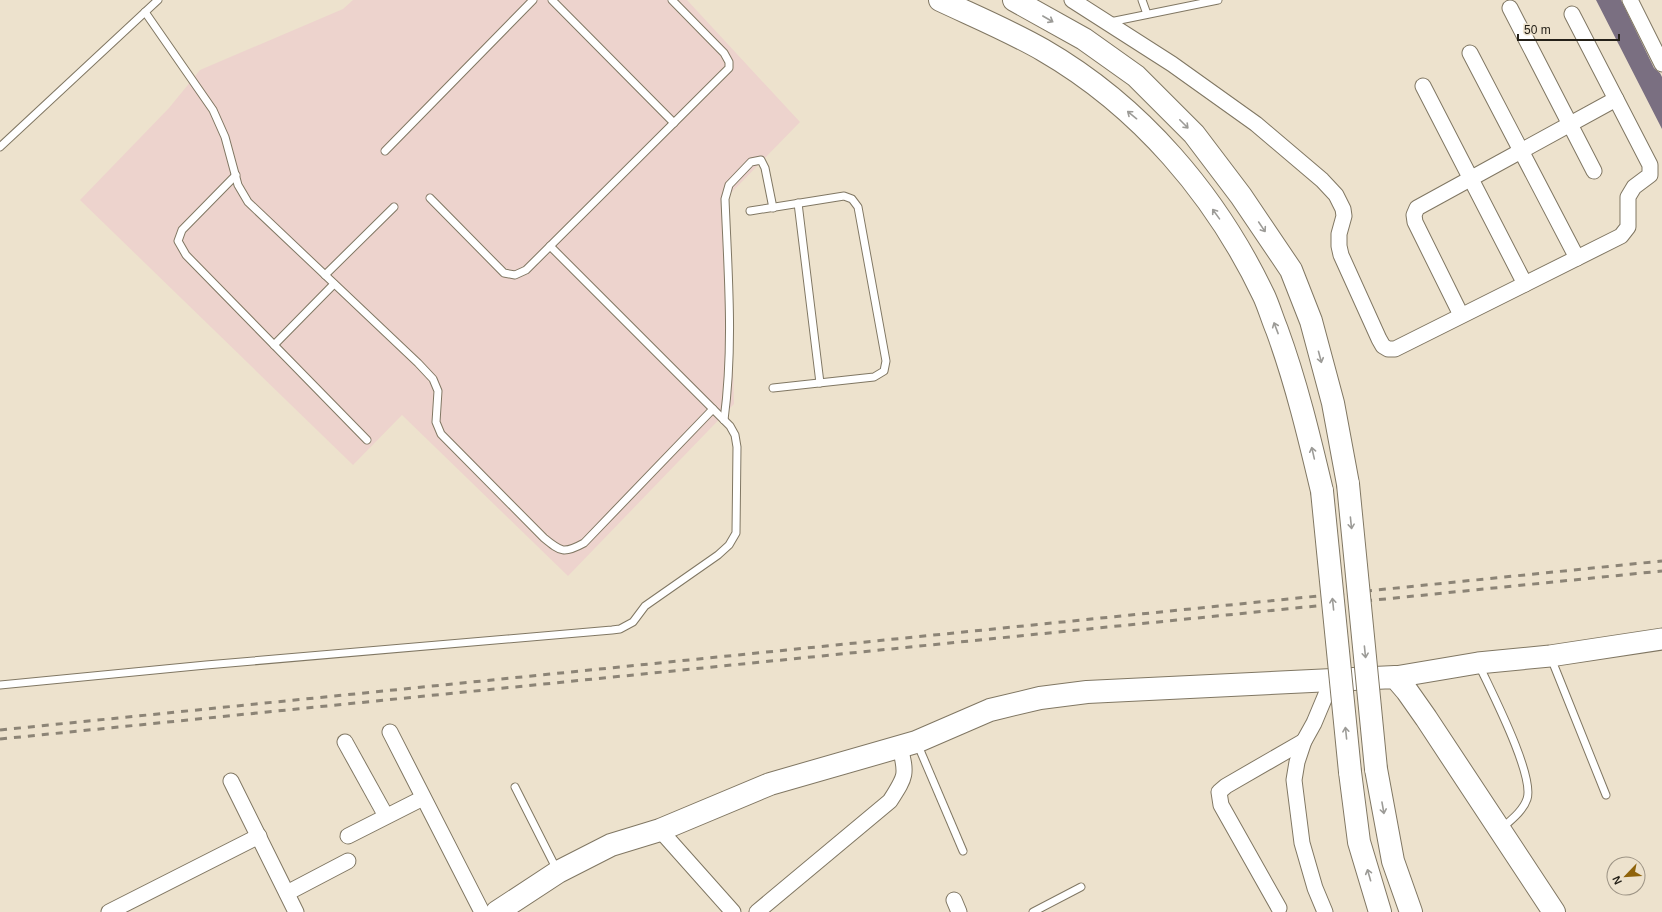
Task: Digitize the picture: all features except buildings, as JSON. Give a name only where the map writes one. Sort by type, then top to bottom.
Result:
[{"type":"main road","points":[[940,0],[1043,50],[1093,84],[1141,123],[1172,155],[1234,238],[1264,297],[1286,355],[1307,428],[1322,491],[1350,772],[1359,842],[1380,912]]},
{"type":"main road","points":[[1014,0],[1084,39],[1136,76],[1194,134],[1241,196],[1290,270],[1310,321],[1333,403],[1348,484],[1376,769],[1393,861],[1411,912]]},
{"type":"main road","points":[[497,912],[558,872],[611,845],[660,830],[770,784],[908,744],[990,710],[1040,698],[1087,692],[1395,677],[1478,663],[1550,656],[1662,639]]},
{"type":"main road","points":[[1395,677],[1426,718],[1554,912]]},
{"type":"street","points":[[1072,0],[1172,64],[1256,124],[1322,180],[1336,194],[1343,209],[1344,216],[1339,234],[1341,255],[1383,346],[1388,349],[1395,349],[1621,236],[1628,227],[1628,196],[1634,187],[1656,171],[1650,165],[1572,14]]},
{"type":"street","points":[[1630,0],[1662,64]]},
{"type":"street","points":[[1510,8],[1594,171]]},
{"type":"street","points":[[1470,53],[1577,258]]},
{"type":"street","points":[[1423,86],[1525,284]]},
{"type":"street","points":[[1462,316],[1415,222],[1414,215],[1417,208],[1616,99]]},
{"type":"street","points":[[1325,912],[1315,888],[1302,843],[1294,780],[1297,762],[1304,741],[1314,723],[1332,680]]},
{"type":"street","points":[[390,732],[482,912]]},
{"type":"street","points":[[1279,908],[1221,805],[1219,792],[1226,786],[1304,741]]},
{"type":"street","points":[[345,742],[386,816]]},
{"type":"street","points":[[757,912],[890,801],[902,782],[908,744]]},
{"type":"street","points":[[231,781],[296,912]]},
{"type":"street","points":[[348,836],[423,798]]},
{"type":"street","points":[[660,830],[733,912]]},
{"type":"street","points":[[108,912],[259,836]]},
{"type":"street","points":[[287,893],[348,861]]},
{"type":"lane","points":[[0,147],[158,0]]},
{"type":"lane","points":[[385,151],[533,0]]},
{"type":"lane","points":[[552,0],[674,123]]},
{"type":"lane","points":[[430,198],[504,273],[516,275],[526,270],[729,68],[729,62],[724,53],[672,0]]},
{"type":"lane","points":[[1142,0],[1147,14]]},
{"type":"lane","points":[[1108,22],[1218,0]]},
{"type":"lane","points":[[146,12],[213,110],[225,137],[238,185],[248,202],[418,362],[433,379],[438,391],[436,422],[441,434],[544,538],[557,549],[570,551],[584,543],[713,409]]},
{"type":"lane","points":[[724,420],[728,385],[730,340],[725,199],[729,185],[751,162],[760,160],[765,168],[773,208]]},
{"type":"lane","points":[[236,175],[182,230],[178,241],[186,255],[367,440]]},
{"type":"lane","points":[[750,211],[844,196],[852,199],[858,207],[886,361],[884,371],[874,377],[773,388]]},
{"type":"lane","points":[[798,203],[820,383]]},
{"type":"lane","points":[[325,275],[394,207]]},
{"type":"lane","points":[[0,685],[620,628],[633,622],[645,606],[718,555],[728,545],[736,533],[736,435],[730,426],[550,246]]},
{"type":"lane","points":[[274,345],[334,284]]},
{"type":"lane","points":[[1550,656],[1606,796]]},
{"type":"lane","points":[[1478,663],[1519,754],[1529,785],[1528,799],[1521,810],[1500,830]]},
{"type":"lane","points":[[908,744],[963,852]]},
{"type":"lane","points":[[515,786],[558,872]]},
{"type":"lane","points":[[1033,912],[1081,887]]},
{"type":"shaded area","points":[[353,0],[687,0],[800,122],[728,196],[734,404],[568,576],[402,415],[353,465],[80,200],[169,108],[200,70],[343,9]]},
{"type":"railway","points":[[0,730],[1662,561]]},
{"type":"railway","points":[[0,739],[1662,571]]}]
